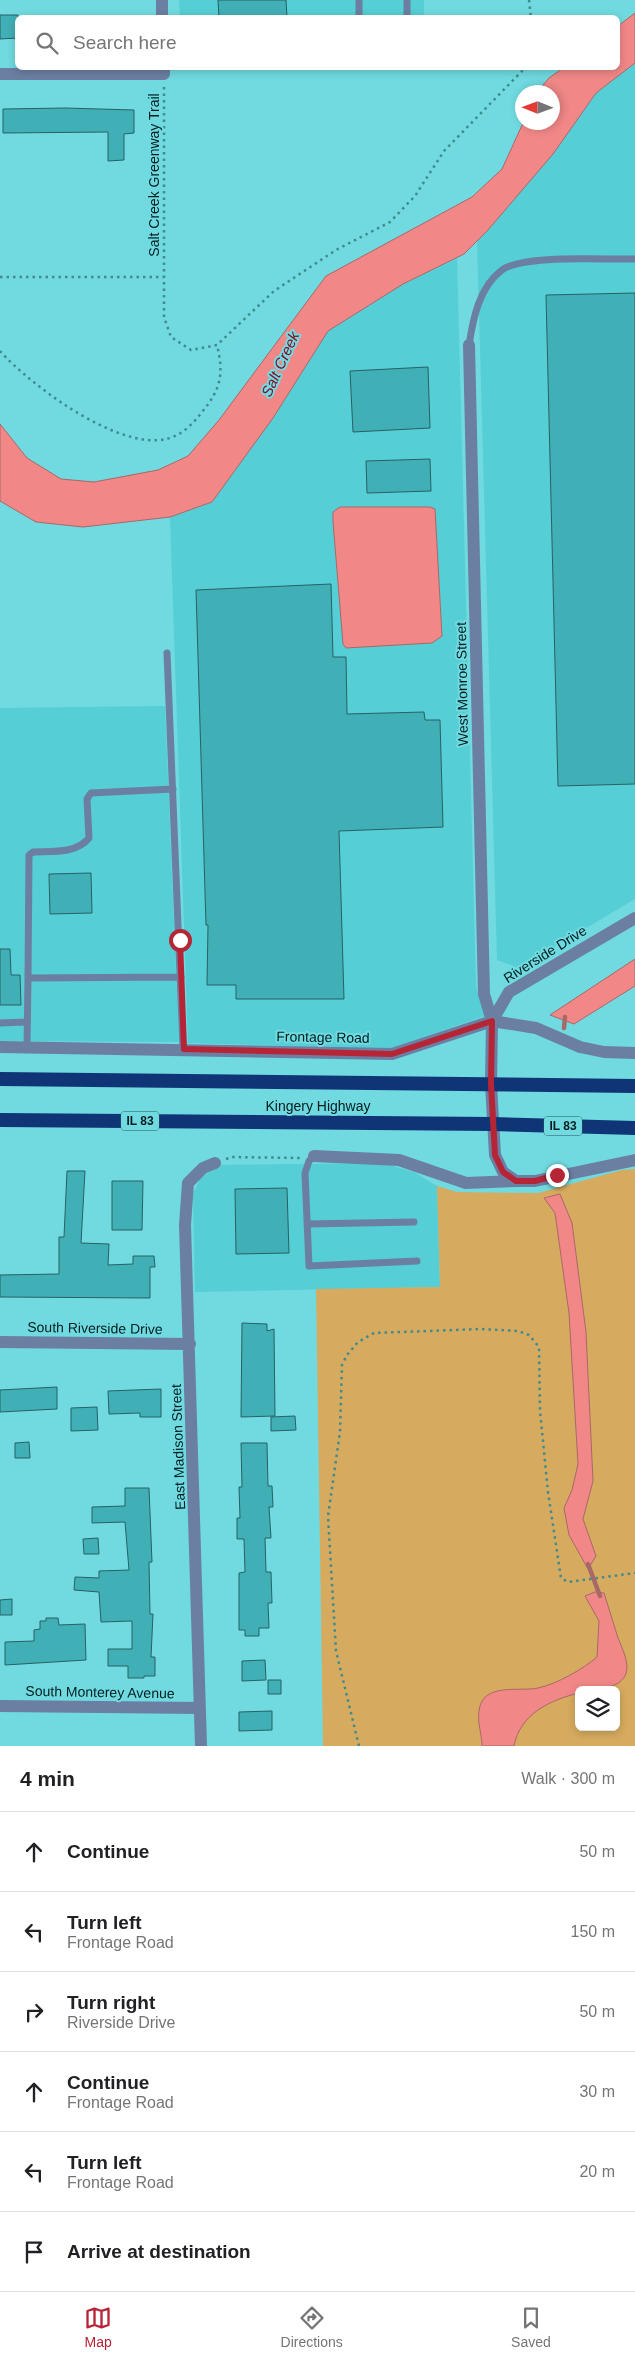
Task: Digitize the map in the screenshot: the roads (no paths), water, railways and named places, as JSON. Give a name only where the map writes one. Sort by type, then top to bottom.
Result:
[{"type":"highway","name":"Kingery Highway","points":[[0,1079],[635,1086]]},
{"type":"highway","name":"Kingery Highway","points":[[0,1120],[492,1124],[635,1128]]},
{"type":"street","points":[[162,0],[162,15]]},
{"type":"street","points":[[0,74],[164,71]]},
{"type":"street","name":"West Monroe Street","points":[[469,346],[484,994],[492,1021]]},
{"type":"street","name":"Riverside Drive","points":[[492,1124],[492,1021],[509,992],[635,918]]},
{"type":"street","name":"Frontage Road","points":[[0,1047],[392,1054],[492,1021],[536,1028],[580,1047],[604,1052],[635,1053]]},
{"type":"street","points":[[492,1124],[495,1155],[503,1172],[516,1181]]},
{"type":"street","points":[[314,1156],[399,1160],[466,1183],[535,1181],[635,1160]]},
{"type":"street","name":"East Madison Street","points":[[201,1746],[185,1225],[188,1183],[195,1174],[216,1163]]},
{"type":"street","name":"South Riverside Drive","points":[[0,1342],[190,1344]]},
{"type":"street","name":"South Monterey Avenue","points":[[0,1706],[200,1708]]},
{"type":"lane","points":[[359,0],[360,15]]},
{"type":"lane","points":[[407,0],[407,15]]},
{"type":"lane","points":[[469,346],[474,313],[485,292],[502,270],[522,261],[635,259]]},
{"type":"lane","points":[[167,653],[184,1049]]},
{"type":"lane","points":[[27,1048],[29,855],[33,852],[76,849],[83,845],[89,838],[87,799],[91,793],[174,789]]},
{"type":"lane","points":[[28,979],[181,977]]},
{"type":"lane","points":[[0,1024],[27,1022]]},
{"type":"lane","points":[[314,1156],[308,1162],[305,1173],[309,1266],[418,1261]]},
{"type":"lane","points":[[307,1224],[414,1222]]},
{"type":"water","name":"Salt Creek","points":[[635,13],[635,63],[596,93],[553,154],[488,230],[464,254],[403,284],[328,331],[273,418],[212,502],[170,517],[83,527],[36,522],[0,501],[0,424],[27,458],[61,479],[94,482],[158,470],[188,456],[219,420],[326,276],[472,197],[502,169],[520,130],[560,130],[560,85],[543,85],[560,70],[620,70],[620,24]]},
{"type":"water","points":[[340,507],[430,507],[435,509],[442,636],[432,643],[346,648],[343,644],[333,522],[333,512]]},
{"type":"water","points":[[635,959],[635,986],[574,1024],[550,1015]]},
{"type":"water","points":[[560,1194],[572,1223],[586,1332],[593,1481],[583,1519],[596,1556],[588,1569],[569,1535],[564,1508],[572,1490],[578,1464],[569,1313],[555,1213],[544,1198]]},
{"type":"water","points":[[595,1592],[604,1593],[625,1657],[627,1668],[621,1681],[612,1686],[575,1686],[575,1694],[547,1704],[530,1717],[517,1735],[514,1746],[482,1746],[479,1711],[482,1702],[487,1696],[503,1690],[530,1689],[545,1686],[569,1676],[597,1657],[599,1621],[585,1596]]},
{"type":"waterway","points":[[564,1028],[565,1017]]},
{"type":"waterway","points":[[588,1564],[600,1596]]}]
